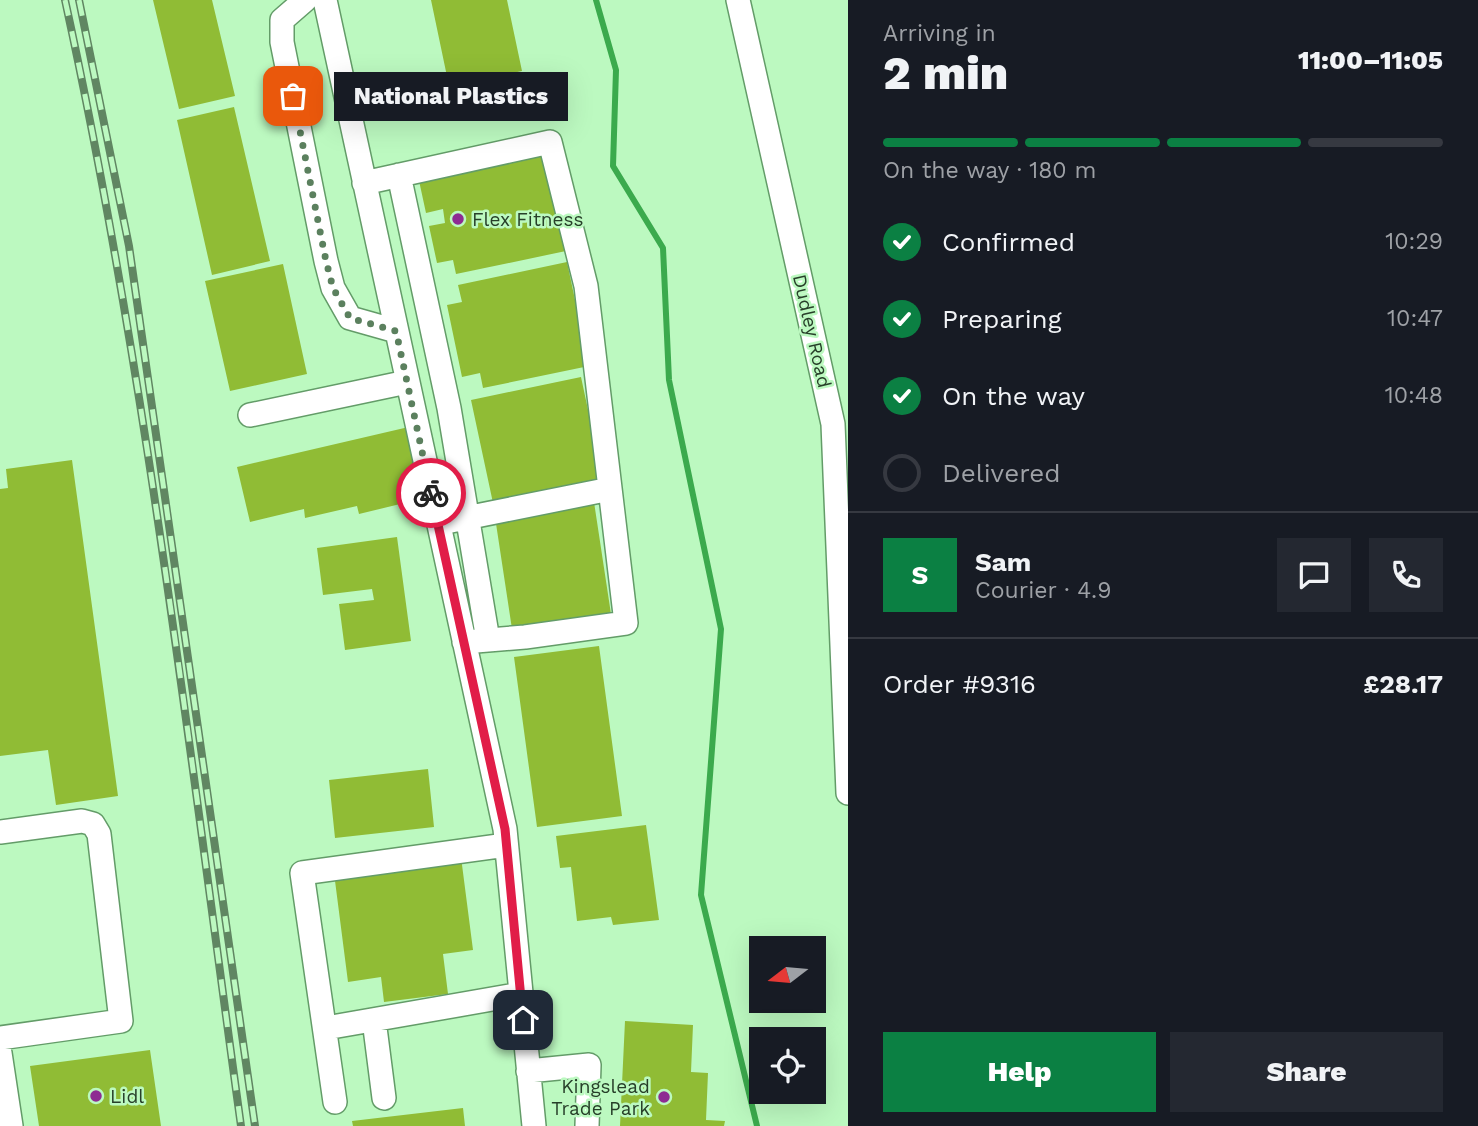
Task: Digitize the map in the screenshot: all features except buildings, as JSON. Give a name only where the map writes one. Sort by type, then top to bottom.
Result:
[{"type":"street","points":[[305,0],[282,20],[282,42],[333,288],[350,318],[396,331]]},
{"type":"street","points":[[325,0],[506,845],[534,1126]]},
{"type":"street","name":"Dudley Road","points":[[738,0],[833,424],[848,793]]},
{"type":"street","points":[[364,183],[550,142],[586,286],[626,623],[464,642]]},
{"type":"street","points":[[399,175],[449,408],[488,640]]},
{"type":"street","points":[[250,415],[407,382]]},
{"type":"street","points":[[438,524],[610,489]]},
{"type":"street","points":[[0,832],[82,821],[93,824],[99,834],[121,1021],[0,1038]]},
{"type":"street","points":[[335,1102],[302,873],[506,845]]},
{"type":"street","points":[[326,1028],[521,994]]},
{"type":"street","points":[[374,1020],[384,1098]]},
{"type":"street","points":[[0,1053],[11,1126]]},
{"type":"street","points":[[528,1071],[589,1065],[587,1126]]},
{"type":"waterway","points":[[596,0],[616,70],[613,166],[663,248],[669,380],[721,629],[701,895],[757,1126]]},
{"type":"railway","points":[[65,0],[94,139],[143,420],[241,1126]]},
{"type":"railway","points":[[79,0],[129,246],[255,1126]]},
{"type":"way so far","points":[[293,96],[333,288],[350,318],[396,331],[431,493]]},
{"type":"place","name":"National Plastics","points":[[293,96]]},
{"type":"place","name":"Flex Fitness","points":[[458,219]]},
{"type":"place","name":"Lidl","points":[[96,1096]]},
{"type":"place","name":"Kingslead Trade Park","points":[[664,1097]]},
{"type":"route","points":[[431,493],[505,829],[523,1020]]}]
